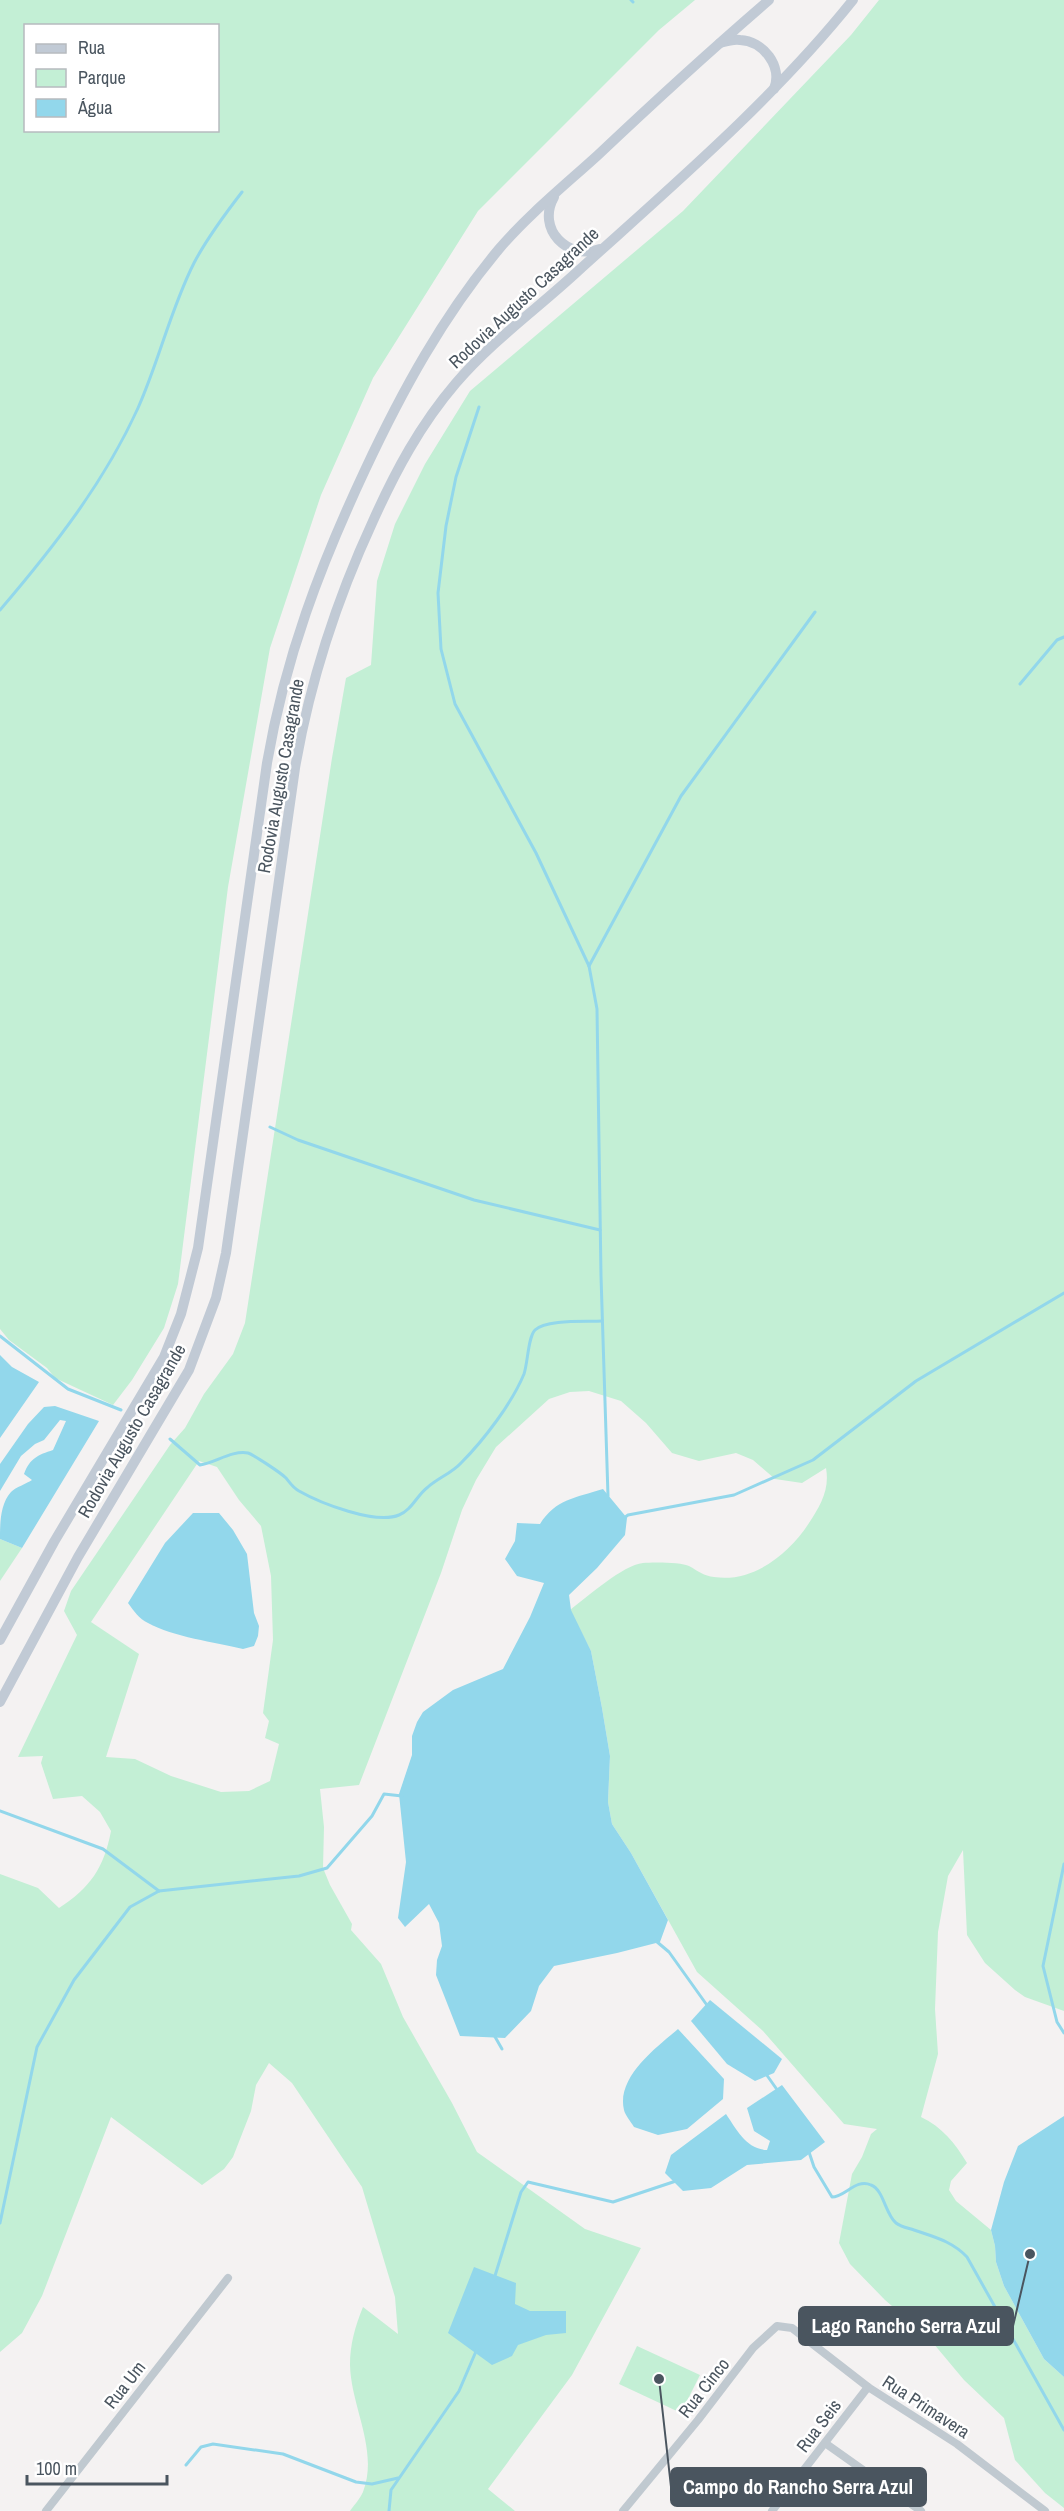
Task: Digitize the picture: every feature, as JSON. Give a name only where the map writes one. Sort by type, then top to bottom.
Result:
[{"type":"main road","name":"Rodovia Augusto Casagrande","points":[[0,1640],[54,1542],[164,1357],[188,1291],[199,1239],[272,732],[295,642],[316,580],[392,413],[440,328],[501,247],[560,190],[769,0]]},
{"type":"main road","name":"Rodovia Augusto Casagrande","points":[[0,1702],[78,1557],[189,1370],[216,1298],[226,1253],[297,758],[314,679],[346,582],[397,470],[438,405],[488,349],[612,240],[772,92],[853,0]]},
{"type":"main road","points":[[720,43],[733,40],[747,41],[765,51],[775,69],[776,82],[772,92]]},
{"type":"main road","points":[[560,190],[551,201],[548,215],[551,228],[558,240],[569,248],[582,252],[602,248],[612,240]]},
{"type":"street","name":"Rua Um","points":[[46,2511],[228,2278]]},
{"type":"street","name":"Rua Cinco","points":[[623,2511],[698,2420],[753,2348],[777,2326],[792,2328]]},
{"type":"street","name":"Rua Primavera","points":[[792,2328],[868,2387],[957,2444],[1045,2511]]},
{"type":"street","name":"Rua Seis","points":[[772,2511],[868,2387]]},
{"type":"street","points":[[825,2443],[921,2511]]},
{"type":"green space","points":[[0,0],[695,0],[659,30],[478,211],[373,378],[321,495],[270,648],[228,887],[178,1284],[164,1328],[132,1380],[113,1405],[55,1378],[47,1368],[9,1340],[0,1329]]},
{"type":"green space","points":[[879,0],[1064,0],[1064,2011],[1025,1997],[1015,1990],[985,1963],[967,1935],[963,1850],[948,1876],[938,1932],[935,2009],[938,2054],[921,2117],[947,2136],[967,2163],[951,2181],[949,2190],[956,2201],[991,2230],[996,2262],[1004,2286],[1044,2359],[1064,2377],[1064,2508],[1045,2493],[1015,2460],[1004,2418],[964,2380],[928,2337],[885,2300],[850,2264],[839,2243],[852,2174],[871,2134],[877,2129],[844,2124],[763,2031],[697,1972],[631,1853],[612,1824],[608,1802],[610,1756],[591,1651],[570,1610],[616,1575],[643,1563],[680,1564],[689,1566],[707,1576],[728,1578],[756,1571],[769,1564],[801,1534],[817,1510],[827,1483],[826,1468],[802,1483],[775,1479],[753,1460],[736,1453],[699,1461],[672,1453],[646,1423],[621,1401],[589,1391],[570,1392],[549,1399],[496,1447],[476,1480],[462,1510],[441,1573],[359,1785],[320,1789],[324,1827],[323,1868],[352,1924],[351,1930],[381,1964],[403,2017],[477,2152],[585,2229],[641,2248],[572,2375],[488,2489],[515,2511],[350,2511],[363,2492],[368,2460],[352,2381],[350,2357],[352,2343],[363,2307],[398,2334],[395,2297],[362,2187],[292,2083],[269,2063],[256,2085],[251,2111],[233,2157],[224,2169],[202,2185],[111,2117],[42,2296],[22,2333],[0,2352],[0,1874],[38,1888],[59,1908],[79,1893],[94,1876],[104,1856],[111,1831],[100,1812],[82,1796],[53,1799],[41,1763],[43,1756],[18,1757],[77,1635],[64,1611],[71,1591],[170,1445],[185,1428],[204,1394],[233,1354],[245,1323],[346,678],[371,665],[377,581],[395,524],[425,464],[470,391],[683,211],[851,35]],"holes":[[[199,1461],[217,1467],[239,1500],[261,1526],[271,1576],[273,1640],[263,1713],[269,1721],[265,1738],[279,1744],[270,1781],[249,1791],[221,1792],[171,1776],[135,1759],[106,1757],[139,1654],[91,1622]]]},
{"type":"green space","points":[[0,1539],[22,1548],[0,1581]]},
{"type":"green space","points":[[637,2346],[700,2375],[681,2413],[619,2384]]},
{"type":"water","points":[[0,1355],[12,1367],[39,1382],[0,1438]]},
{"type":"water","points":[[55,1406],[99,1421],[22,1548],[0,1539],[1,1514],[5,1502],[13,1490],[32,1480],[24,1474],[26,1469],[35,1458],[53,1450],[66,1421],[60,1420],[44,1440],[35,1444],[21,1456],[0,1491],[0,1464],[28,1424],[44,1407]]},
{"type":"water","points":[[603,1489],[627,1518],[625,1535],[597,1568],[569,1595],[571,1610],[591,1651],[602,1708],[610,1756],[608,1802],[612,1824],[668,1920],[660,1942],[554,1966],[539,1986],[531,2011],[505,2038],[460,2036],[436,1975],[437,1960],[442,1946],[439,1923],[429,1904],[405,1927],[398,1918],[406,1862],[399,1794],[412,1755],[412,1736],[423,1712],[453,1690],[503,1669],[530,1617],[544,1583],[517,1576],[505,1559],[515,1541],[517,1523],[540,1524],[553,1509],[567,1500]]},
{"type":"water","points":[[193,1513],[219,1513],[233,1530],[247,1554],[254,1613],[259,1626],[254,1646],[243,1649],[169,1632],[142,1619],[128,1603],[165,1543]]},
{"type":"water","points":[[710,2000],[782,2059],[774,2073],[755,2081],[727,2064],[691,2021]]},
{"type":"water","points":[[678,2029],[724,2079],[723,2099],[687,2129],[658,2135],[634,2127],[625,2112],[623,2098],[626,2086],[640,2064]]},
{"type":"water","points":[[782,2085],[825,2142],[801,2160],[747,2165],[711,2188],[683,2191],[665,2173],[671,2155],[726,2114],[748,2142],[767,2150],[770,2141],[754,2131],[747,2108]]},
{"type":"water","points":[[1064,2116],[1064,2377],[1044,2359],[1004,2286],[996,2262],[991,2230],[1004,2182],[1018,2146]]},
{"type":"water","points":[[474,2267],[516,2283],[515,2304],[530,2311],[566,2311],[566,2333],[546,2335],[518,2345],[512,2356],[492,2365],[448,2333]]},
{"type":"waterway","points":[[0,610],[58,539],[110,462],[138,408],[178,298],[194,263],[210,235],[242,192]]},
{"type":"waterway","points":[[479,407],[456,477],[446,526],[438,593],[441,649],[455,704],[536,853],[589,966],[597,1009],[601,1276],[608,1496]]},
{"type":"waterway","points":[[589,966],[681,796],[815,612]]},
{"type":"waterway","points":[[1020,684],[1057,640],[1064,637]]},
{"type":"waterway","points":[[270,1127],[298,1140],[474,1200],[600,1230]]},
{"type":"waterway","points":[[624,1518],[628,1515],[734,1495],[813,1460],[916,1381],[1064,1293]]},
{"type":"waterway","points":[[170,1439],[200,1465],[236,1453],[248,1453],[279,1472],[297,1490],[320,1501],[363,1515],[377,1517],[399,1515],[404,1513],[428,1487],[457,1467],[497,1421],[524,1374],[531,1338],[535,1330],[548,1324],[602,1321]]},
{"type":"waterway","points":[[0,1336],[68,1389],[121,1410]]},
{"type":"waterway","points":[[0,2223],[37,2047],[74,1980],[130,1907],[159,1891],[299,1876],[327,1868],[372,1816],[384,1794],[402,1796]]},
{"type":"waterway","points":[[0,1811],[103,1849],[159,1891]]},
{"type":"waterway","points":[[1064,1864],[1043,1966],[1057,2022],[1064,2033]]},
{"type":"waterway","points":[[656,1941],[669,1952],[709,2008]]},
{"type":"waterway","points":[[494,2035],[502,2049]]},
{"type":"waterway","points":[[766,2074],[778,2091]]},
{"type":"waterway","points":[[809,2152],[814,2167],[832,2197],[860,2184],[871,2185],[879,2192],[889,2214],[896,2223],[942,2240],[967,2257],[1064,2430]]},
{"type":"waterway","points":[[494,2279],[521,2192],[528,2182],[613,2202],[676,2181]]},
{"type":"waterway","points":[[389,2511],[391,2490],[459,2391],[477,2349]]},
{"type":"waterway","points":[[186,2465],[201,2447],[213,2444],[283,2454],[356,2482],[372,2484],[398,2478]]},
{"type":"place","name":"Lago Rancho Serra Azul","points":[[1030,2254]]},
{"type":"place","name":"Campo do Rancho Serra Azul","points":[[659,2379]]}]
